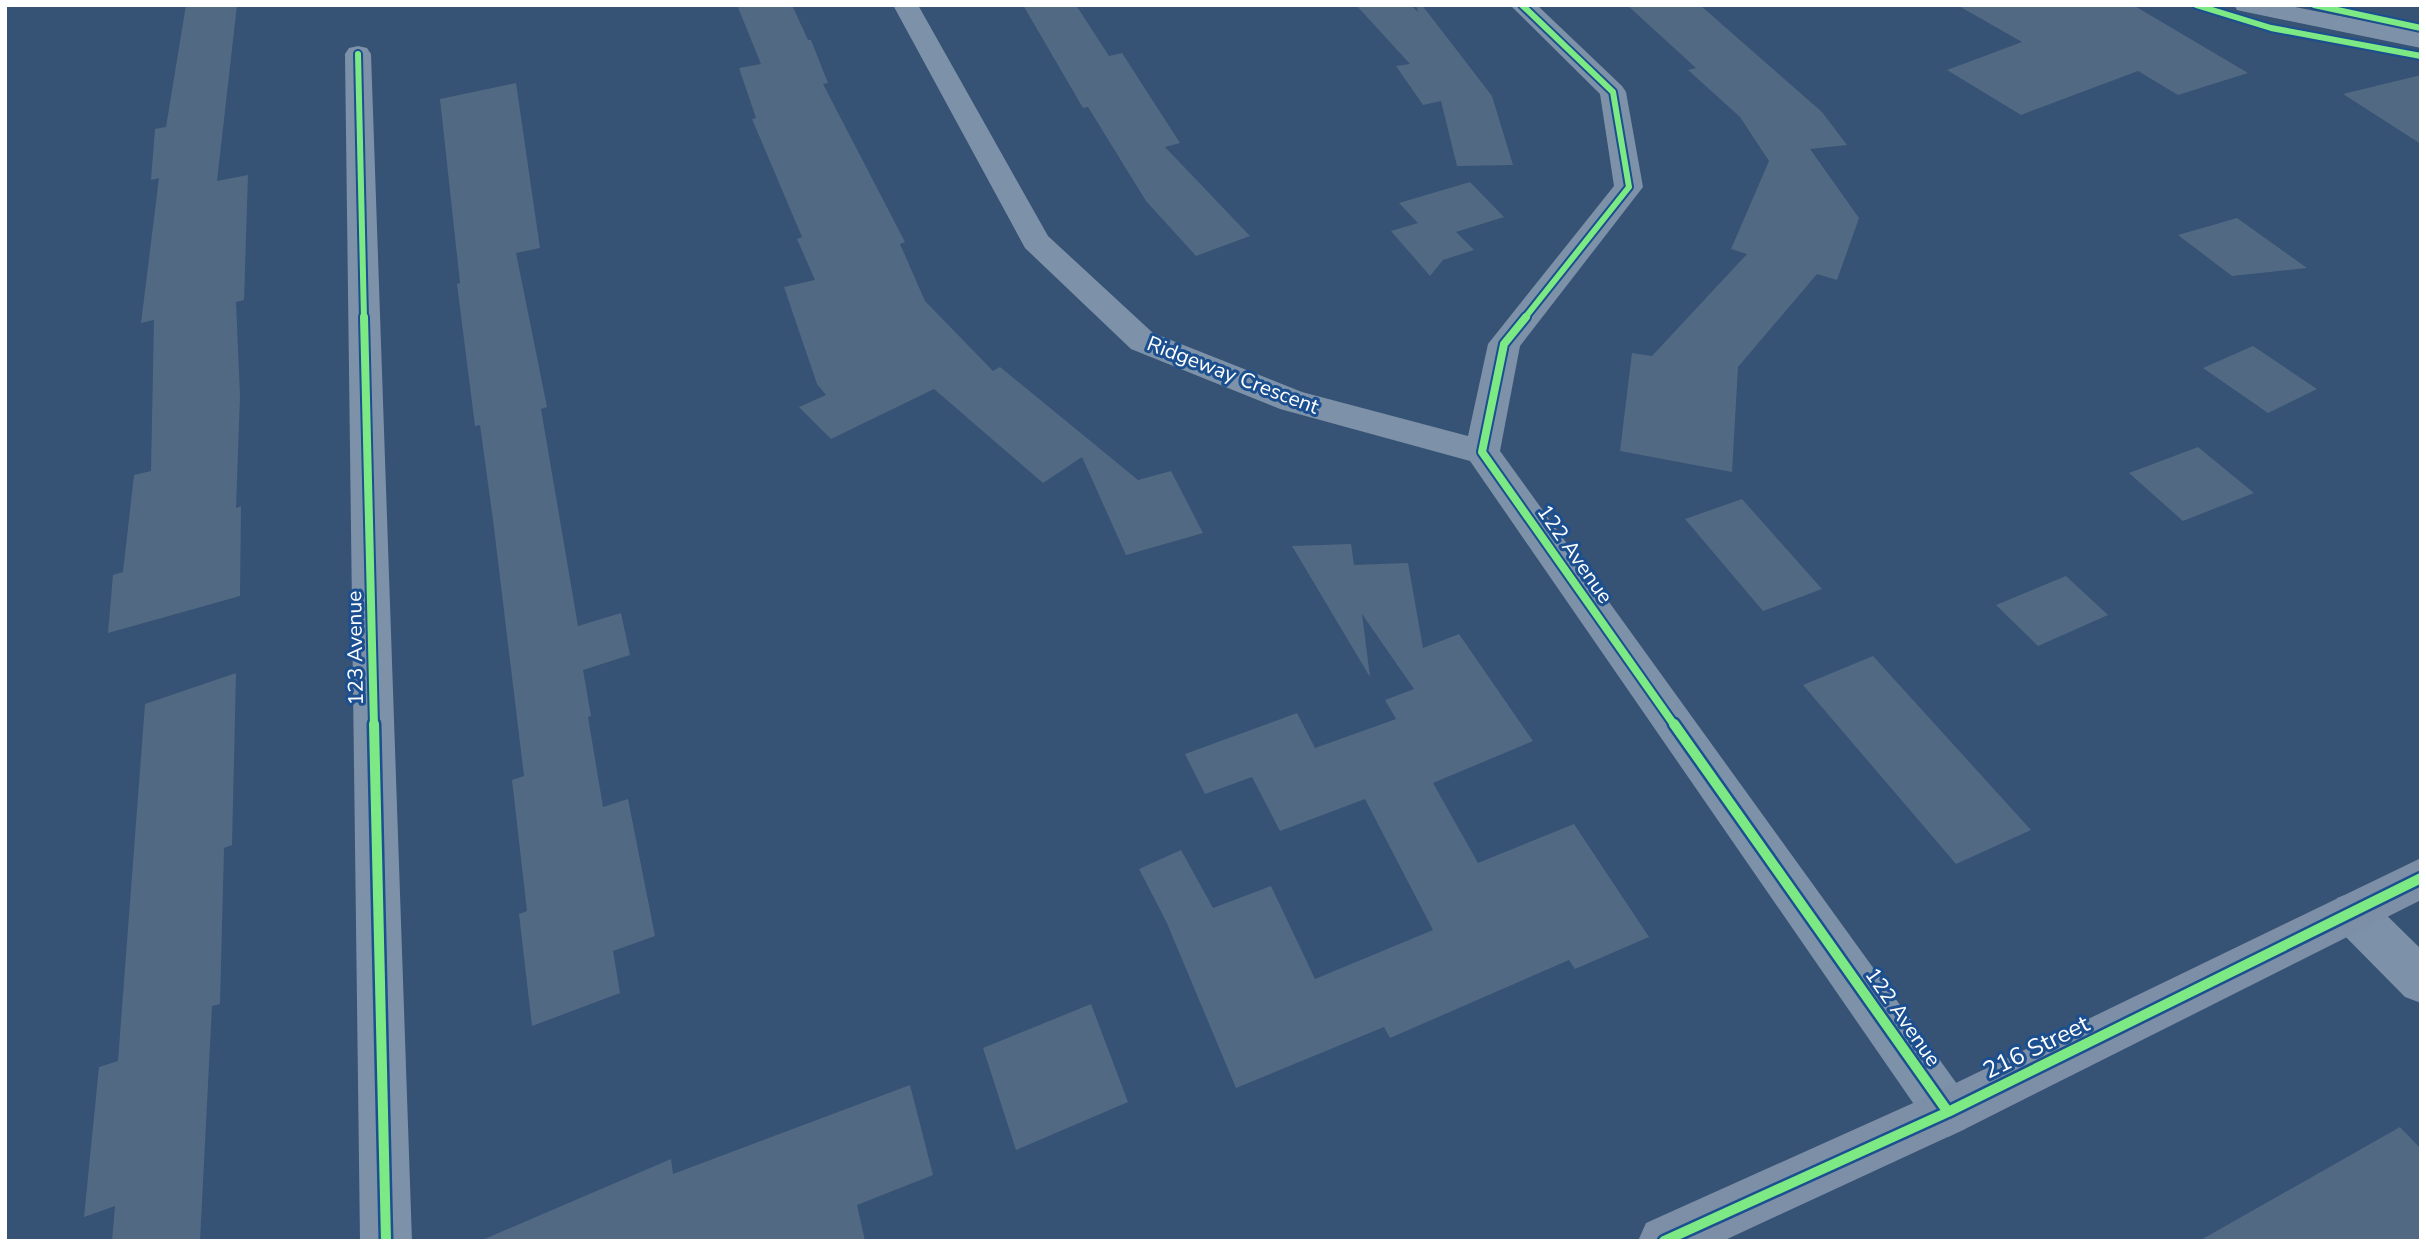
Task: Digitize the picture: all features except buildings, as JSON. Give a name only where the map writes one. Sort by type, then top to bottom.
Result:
[{"type":"main road","name":"216 Street","points":[[1664,1241],[1948,1112],[2421,878]]},
{"type":"street","name":"Ridgeway Crescent","points":[[905,5],[1036,241],[1142,341],[1292,401],[1482,452]]},
{"type":"street","points":[[1482,452],[1504,344],[1629,187],[1613,92],[1522,5]]},
{"type":"street","points":[[2246,5],[2421,40]]},
{"type":"street","name":"123 Avenue","points":[[358,54],[386,1241]]},
{"type":"street","name":"122 Avenue","points":[[1482,452],[1948,1112]]},
{"type":"street","points":[[2353,913],[2421,981]]},
{"type":"cycle path","points":[[1522,5],[1613,92],[1629,187],[1504,344],[1482,452],[1948,1112]]},
{"type":"cycle path","points":[[2196,5],[2271,28],[2421,56]]},
{"type":"cycle path","points":[[2314,5],[2421,28]]},
{"type":"cycle path","points":[[358,54],[386,1241]]},
{"type":"cycle path","points":[[1664,1241],[1948,1112],[2421,878]]}]
